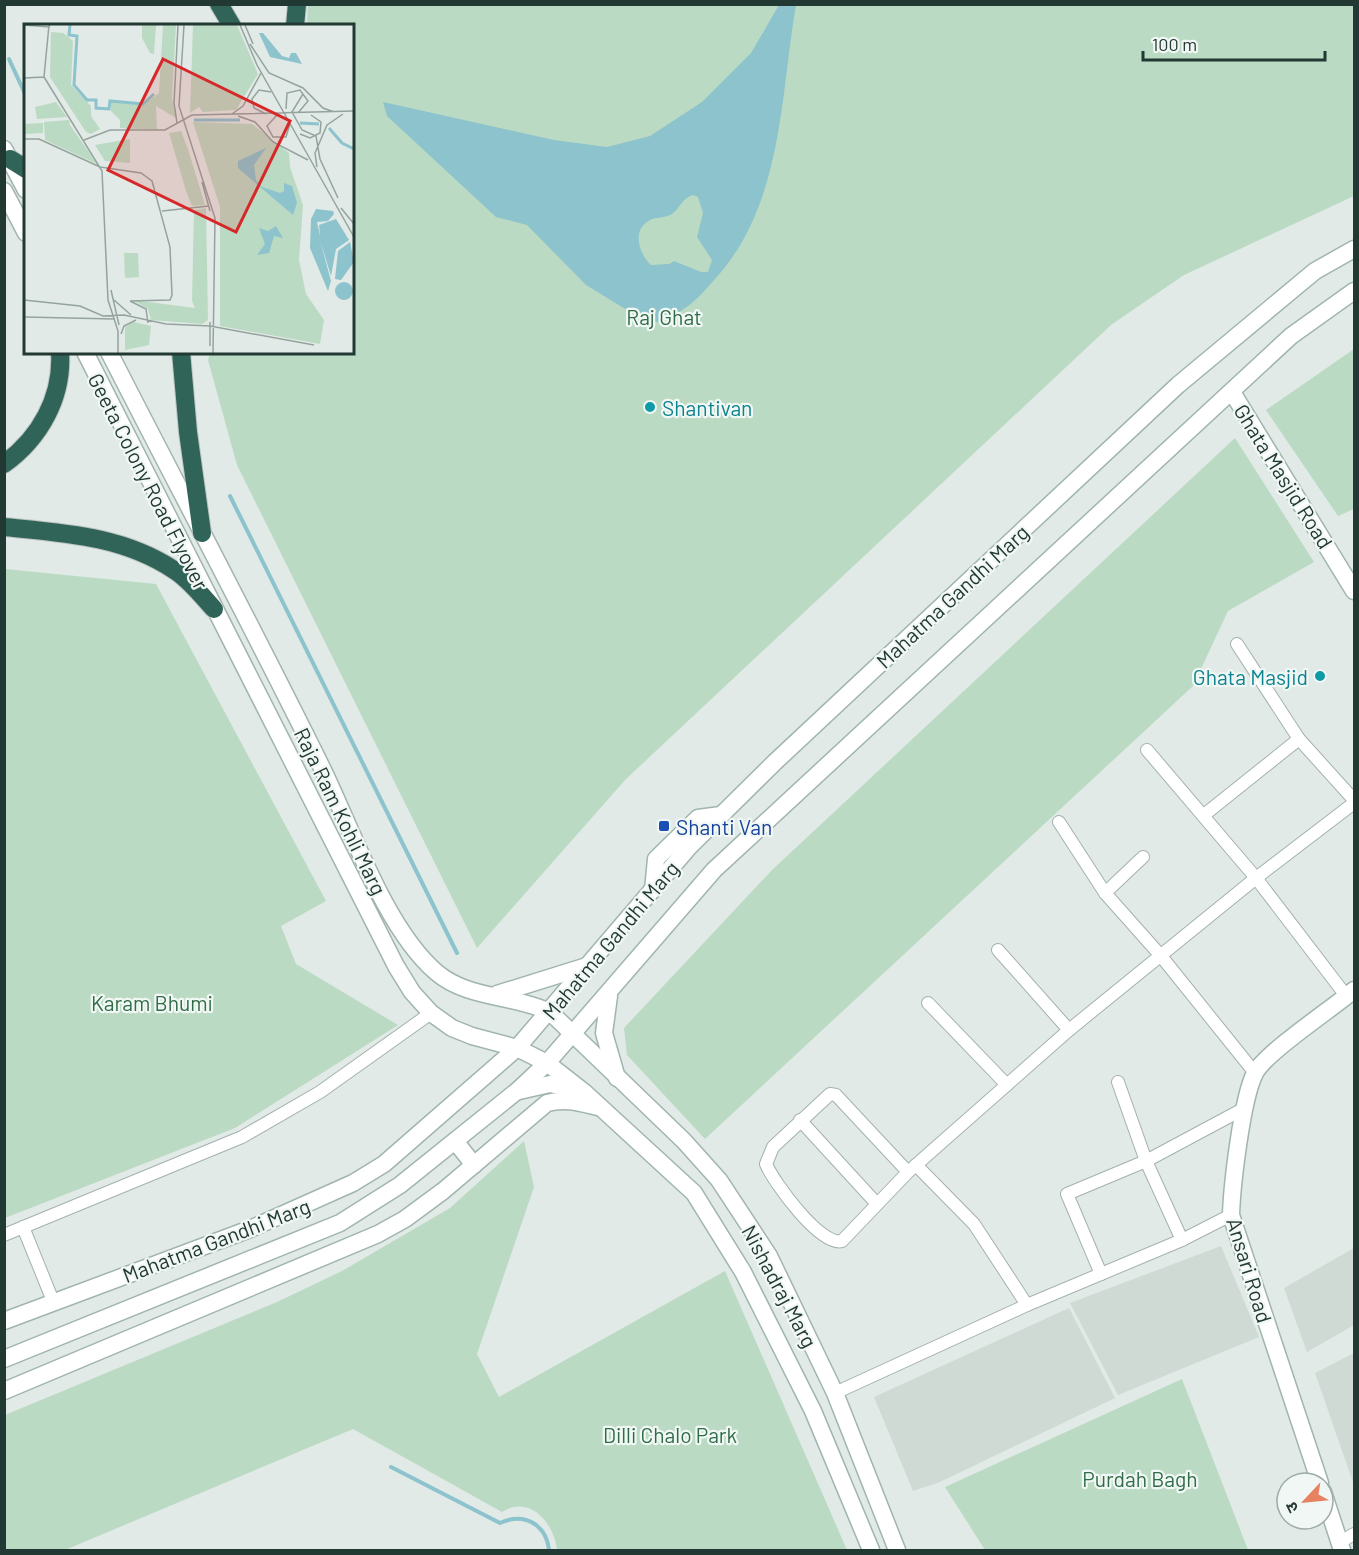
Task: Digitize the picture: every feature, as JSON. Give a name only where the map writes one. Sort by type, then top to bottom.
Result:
[{"type":"highway","points":[[219,4],[231,24]]},
{"type":"highway","points":[[295,24],[297,4]]},
{"type":"highway","points":[[7,154],[24,167]]},
{"type":"highway","points":[[4,464],[28,444],[48,412],[59,377],[60,354]]},
{"type":"highway","points":[[181,354],[188,432],[202,533]]},
{"type":"highway","points":[[4,527],[82,534],[136,549],[176,571],[214,609]]},
{"type":"main road","points":[[7,154],[24,186]]},
{"type":"main road","points":[[4,191],[24,228]]},
{"type":"main road","name":"Mahatma Gandhi Marg","points":[[4,1321],[250,1229],[353,1184],[384,1164],[517,1048],[721,815],[1178,385],[1315,271],[1354,249]]},
{"type":"main road","name":"Mahatma Gandhi Marg","points":[[4,1359],[340,1223],[400,1185],[517,1091],[547,1063],[714,870],[1291,336],[1354,291]]},
{"type":"main road","name":"Geeta Colony Road Flyover","points":[[86,354],[214,609]]},
{"type":"main road","name":"Geeta Colony Road Flyover","points":[[110,354],[202,533]]},
{"type":"main road","name":"Ghata Masjid Road","points":[[1232,392],[1354,591]]},
{"type":"main road","name":"Raja Ram Kohli Marg","points":[[202,533],[322,768],[394,921],[413,947],[447,981],[465,989],[536,1006],[550,1012]]},
{"type":"main road","name":"Raja Ram Kohli Marg","points":[[214,609],[396,966],[412,992],[431,1012],[452,1028],[517,1048],[547,1063]]},
{"type":"main road","points":[[493,995],[589,966]]},
{"type":"main road","points":[[610,992],[604,1033],[617,1078]]},
{"type":"main road","points":[[1255,1073],[1271,1057],[1351,994]]},
{"type":"main road","name":"Nishadraj Marg","points":[[550,1012],[684,1141],[719,1180],[769,1256],[835,1393],[897,1551]]},
{"type":"main road","name":"Nishadraj Marg","points":[[547,1063],[584,1092],[694,1193],[743,1272],[813,1411],[871,1551]]},
{"type":"main road","name":"Ansari Road","points":[[1255,1073],[1245,1108],[1232,1193],[1231,1215],[1316,1471]]},
{"type":"main road","points":[[517,1091],[541,1084],[563,1084],[584,1092]]},
{"type":"main road","points":[[4,1391],[378,1234],[405,1219],[474,1165],[547,1103],[563,1084]]},
{"type":"main road","points":[[547,1103],[558,1100],[576,1101],[602,1108]]},
{"type":"main road","points":[[455,1141],[474,1165]]},
{"type":"main road","points":[[1335,1518],[1346,1542]]},
{"type":"street","points":[[1027,1305],[974,1224],[912,1169],[836,1095],[830,1094],[824,1097],[800,1120],[774,1147],[766,1164],[796,1207],[818,1232],[829,1241],[835,1243],[842,1241],[912,1169],[1069,1030],[1256,878],[1354,802],[1299,739],[1237,644]]},
{"type":"street","points":[[1204,815],[1299,739]]},
{"type":"street","points":[[1147,750],[1204,815],[1351,994]]},
{"type":"street","points":[[1059,822],[1105,893],[1161,956],[1255,1073]]},
{"type":"street","points":[[1105,893],[1143,857]]},
{"type":"street","points":[[998,950],[1069,1030]]},
{"type":"street","points":[[928,1003],[1007,1085]]},
{"type":"street","points":[[4,1235],[242,1137],[320,1092],[431,1012]]},
{"type":"street","points":[[1118,1082],[1146,1161],[1182,1240]]},
{"type":"street","points":[[1101,1274],[1067,1194],[1146,1161],[1245,1108]]},
{"type":"street","points":[[800,1120],[877,1204]]},
{"type":"street","points":[[835,1393],[1027,1305],[1182,1240],[1231,1215]]},
{"type":"street","points":[[23,1227],[53,1302]]},
{"type":"shaded area","points":[[1221,1246],[1259,1337],[1118,1395],[1070,1303]]},
{"type":"shaded area","points":[[1354,1248],[1354,1325],[1307,1352],[1284,1288]]},
{"type":"shaded area","points":[[1069,1308],[1115,1398],[940,1482],[913,1491],[874,1397]]},
{"type":"shaded area","points":[[1354,1353],[1354,1485],[1315,1373]]},
{"type":"green space","name":"Raj Ghat","points":[[308,5],[1354,5],[1354,196],[1184,275],[1111,325],[626,779],[477,948],[237,465],[208,360],[210,354],[354,354],[354,24],[307,24]]},
{"type":"green space","points":[[1354,349],[1354,509],[1338,516],[1266,410]]},
{"type":"green space","points":[[1235,438],[1314,562],[1228,611],[1193,686],[705,1139],[627,1055],[624,1028],[772,870]]},
{"type":"green space","name":"Karam Bhumi","points":[[5,569],[156,584],[326,901],[281,926],[296,964],[398,1025],[235,1128],[5,1218]]},
{"type":"green space","name":"Dilli Chalo Park","points":[[524,1141],[534,1187],[477,1354],[499,1397],[725,1271],[847,1550],[557,1550],[546,1521],[531,1509],[512,1507],[502,1512],[353,1429],[65,1550],[5,1550],[5,1415],[277,1302],[342,1271],[450,1208]]},
{"type":"green space","name":"Purdah Bagh","points":[[1182,1379],[1248,1550],[985,1550],[945,1487]]},
{"type":"water","points":[[779,5],[796,5],[775,149],[754,218],[737,250],[704,291],[682,310],[657,322],[640,318],[586,285],[527,225],[496,217],[387,116],[383,102],[554,140],[607,147],[650,136],[702,102],[751,53]],"holes":[[[689,196],[698,197],[703,213],[697,237],[712,260],[708,272],[701,272],[674,261],[669,264],[651,265],[640,249],[639,236],[644,224],[652,219],[672,214]]]},
{"type":"waterway","points":[[9,59],[24,92]]},
{"type":"waterway","points":[[230,496],[457,953]]},
{"type":"waterway","points":[[391,1467],[500,1523],[517,1519],[532,1523],[543,1533],[549,1550]]},
{"type":"place","name":"Shantivan","points":[[650,407]]},
{"type":"place","name":"Ghata Masjid","points":[[1320,676]]},
{"type":"place","name":"Shanti Van","points":[[664,826]]}]
